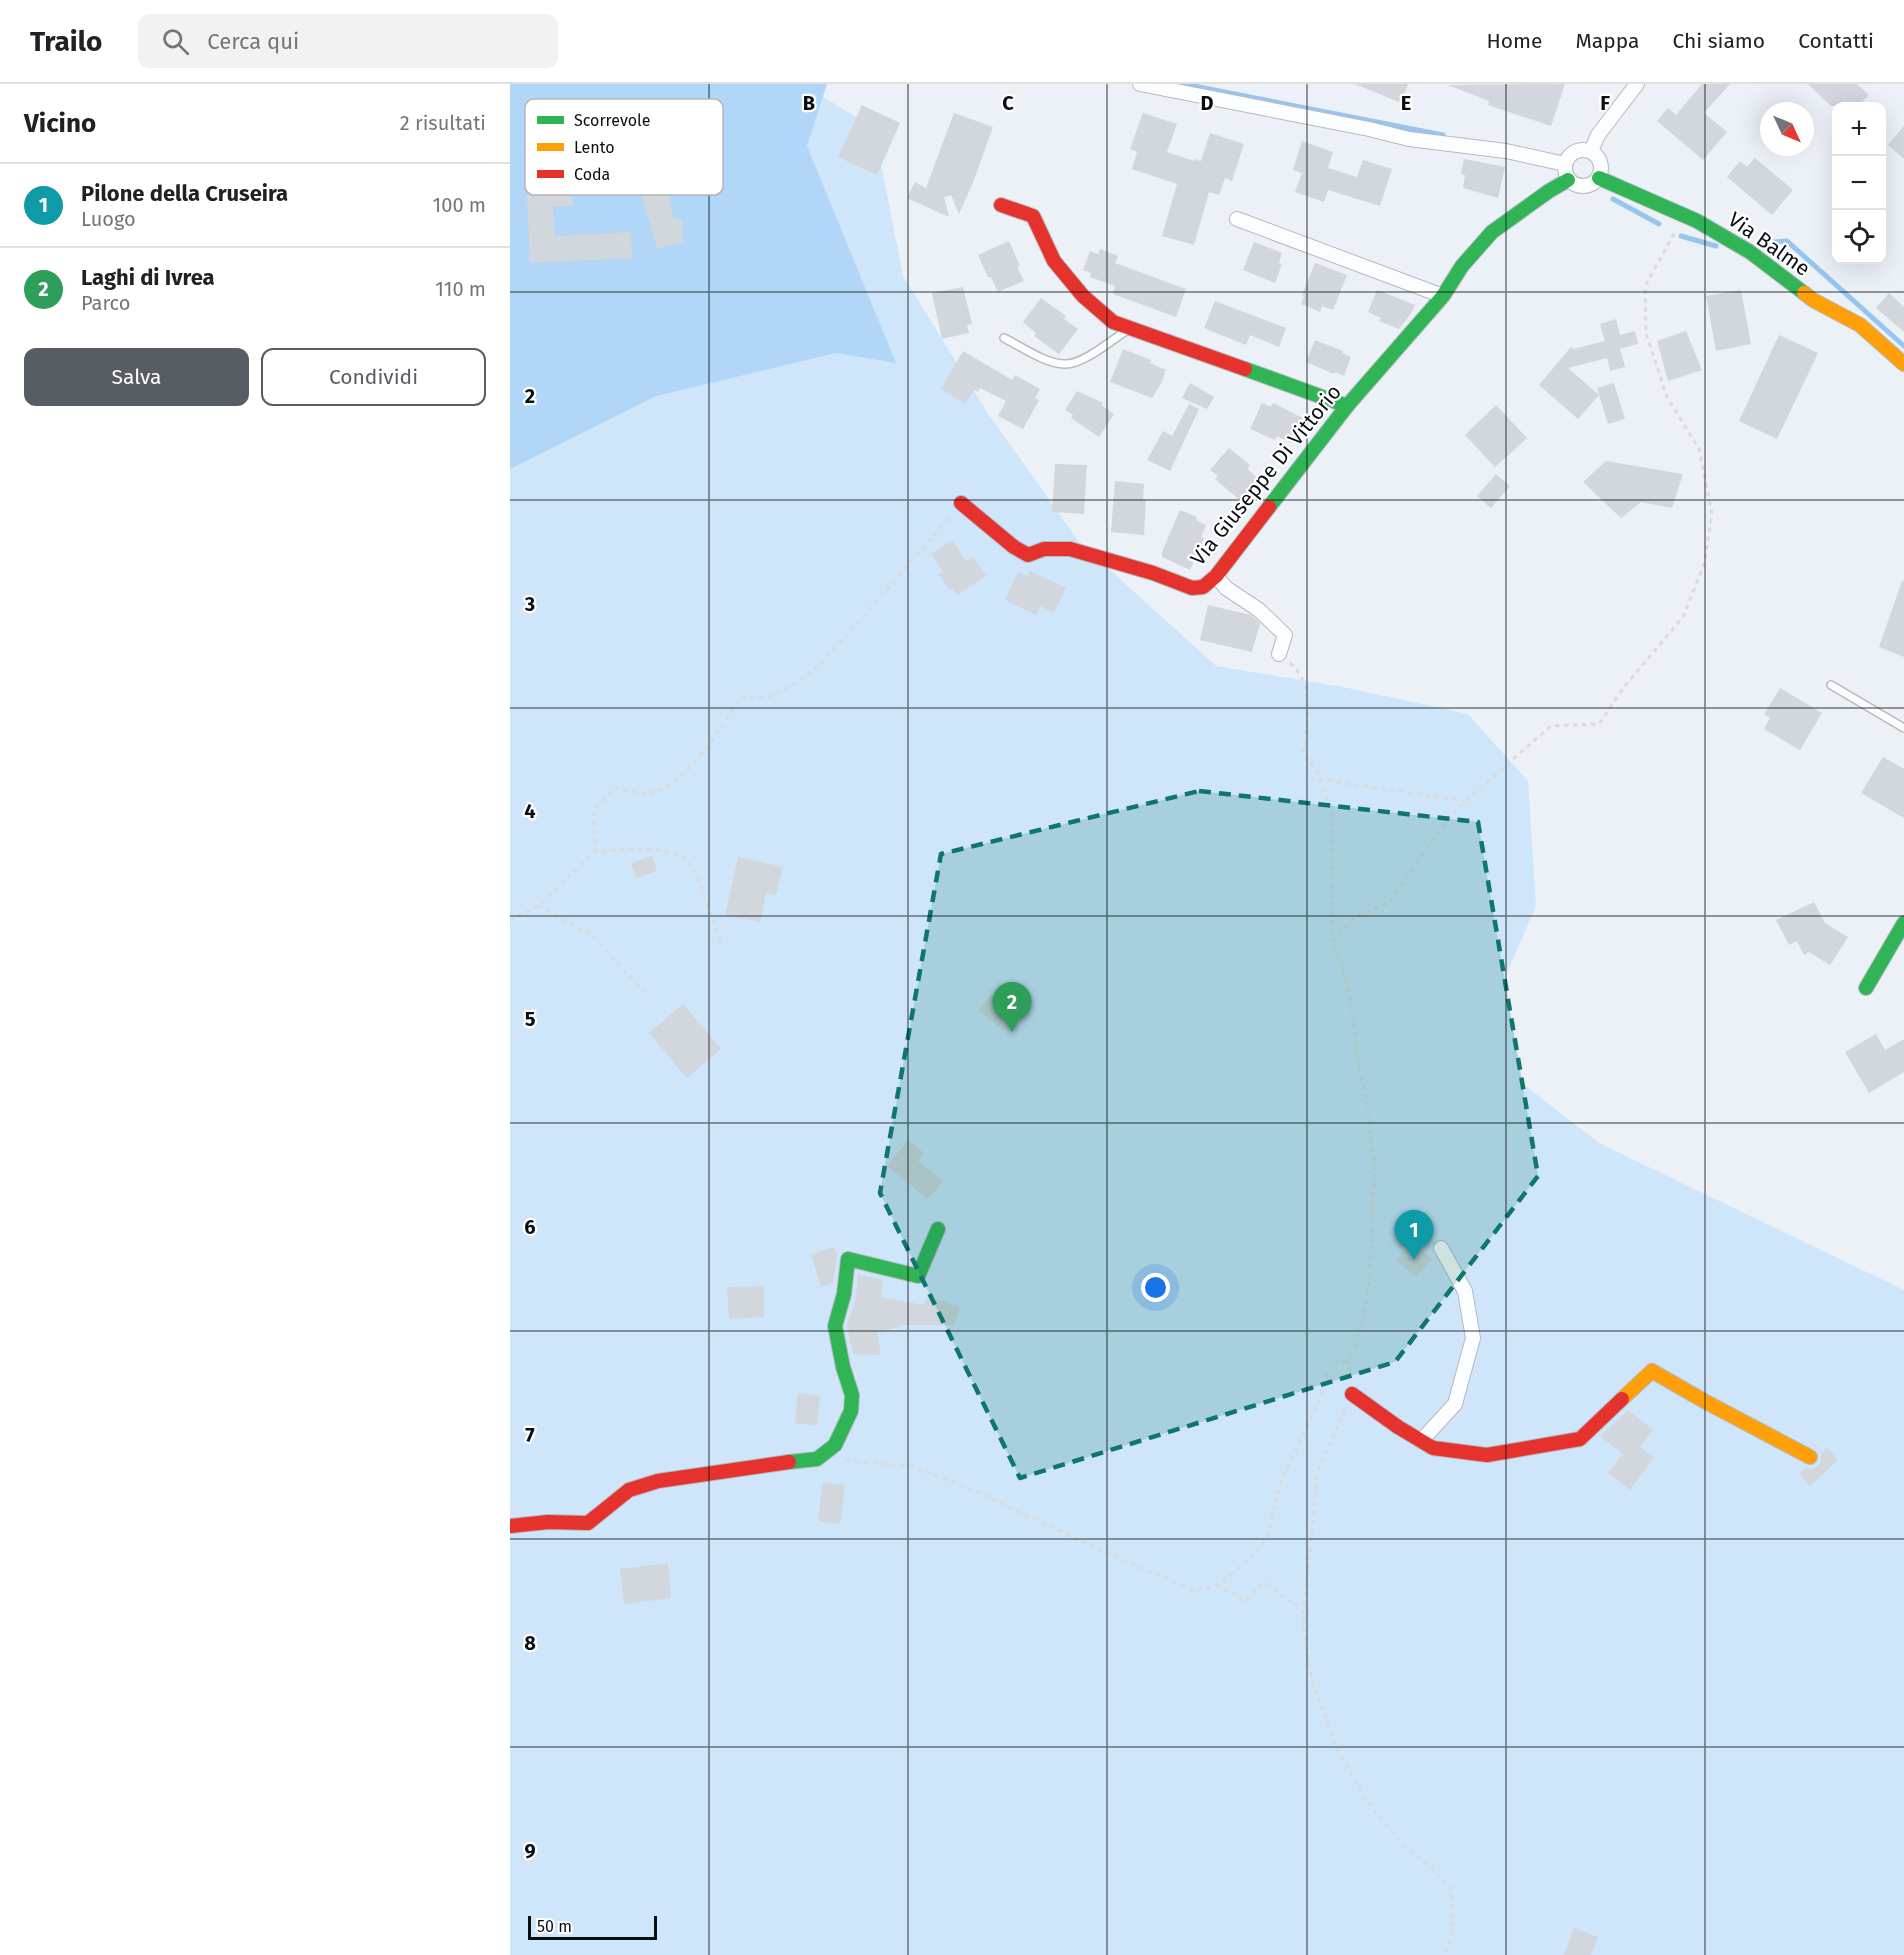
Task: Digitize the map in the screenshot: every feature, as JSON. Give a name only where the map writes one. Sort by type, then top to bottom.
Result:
[{"type":"street","points":[[1140,84],[1370,129],[1409,139],[1506,151],[1565,164]]},
{"type":"street","points":[[1591,151],[1598,135],[1637,84]]},
{"type":"street","points":[[1580,150],[1591,151],[1599,158],[1602,168],[1599,178],[1590,185],[1578,186],[1568,180],[1565,164],[1570,155],[1580,150]]},
{"type":"street","name":"Via Balme","points":[[1599,178],[1697,220],[1750,252],[1813,300],[1860,325],[1904,364]]},
{"type":"street","name":"Via Giuseppe Di Vittorio","points":[[961,503],[1014,547],[1028,555],[1044,549],[1070,549],[1153,573],[1192,588],[1203,587],[1216,576],[1347,406],[1443,296],[1462,266],[1492,232],[1568,180]]},
{"type":"street","points":[[1002,205],[1033,216],[1054,261],[1083,296],[1113,321],[1347,406]]},
{"type":"street","points":[[1237,219],[1443,296]]},
{"type":"street","points":[[1216,576],[1226,588],[1259,610],[1285,634],[1279,654]]},
{"type":"street","points":[[1866,988],[1904,923]]},
{"type":"street","points":[[510,1526],[548,1522],[588,1522],[629,1490],[658,1481],[817,1459],[835,1445],[850,1411],[852,1395],[843,1367],[836,1326],[844,1294],[848,1259],[918,1276],[938,1229]]},
{"type":"street","points":[[1421,1441],[1455,1404],[1473,1338],[1465,1291],[1442,1248]]},
{"type":"street","points":[[1352,1394],[1398,1427],[1433,1448],[1487,1455],[1580,1439],[1652,1371],[1810,1457]]},
{"type":"lane","points":[[1004,338],[1051,362],[1064,364],[1079,361],[1131,328]]},
{"type":"lane","points":[[1831,685],[1904,728]]},
{"type":"path","points":[[1332,942],[1355,917],[1389,903],[1444,824],[1465,801],[1551,726],[1599,724],[1624,687],[1683,617],[1704,565],[1712,514],[1699,449],[1667,397],[1646,333],[1645,286],[1684,215]]},
{"type":"path","points":[[595,852],[594,809],[616,788],[648,793],[669,786],[690,766],[721,728],[741,697],[773,696],[812,673],[961,503]]},
{"type":"path","points":[[1279,654],[1299,671],[1307,692],[1303,753],[1317,772],[1333,813],[1332,942],[1341,962],[1349,992],[1375,1162],[1370,1282],[1365,1311],[1347,1364]]},
{"type":"path","points":[[1310,778],[1465,801]]},
{"type":"path","points":[[510,920],[538,906],[595,852],[656,850],[681,855],[695,870],[722,945]]},
{"type":"path","points":[[538,906],[592,936],[644,992]]},
{"type":"path","points":[[817,1459],[913,1467],[971,1489],[1087,1544],[1193,1590],[1216,1586],[1250,1559],[1267,1538],[1281,1481],[1319,1401],[1327,1371],[1340,1359],[1347,1364],[1354,1376],[1352,1394],[1317,1473],[1303,1608],[1305,1644],[1312,1681],[1336,1747],[1368,1803],[1402,1843],[1432,1868],[1450,1889],[1453,1927],[1445,1955]]},
{"type":"path","points":[[1216,1586],[1235,1594],[1244,1602],[1263,1582],[1271,1585],[1280,1595],[1303,1608]]},
{"type":"highlighted area","points":[[1199,791],[1478,822],[1538,1176],[1395,1362],[1020,1478],[880,1193],[941,854]]},
{"type":"shaded area","points":[[510,84],[827,84],[807,146],[896,363],[836,353],[656,396],[510,469]]},
{"type":"shaded area","points":[[802,84],[874,128],[903,276],[987,412],[1079,542],[1216,666],[1343,687],[1468,714],[1528,781],[1536,906],[1504,980],[1523,1084],[1599,1143],[1904,1290],[1904,1955],[510,1955],[510,94]]},
{"type":"building","points":[[1355,84],[1408,84],[1401,103]]},
{"type":"building","points":[[1565,84],[1551,126],[1488,105],[1489,101],[1448,85]]},
{"type":"building","points":[[1702,84],[1730,84],[1704,113],[1727,132],[1703,160],[1657,121],[1668,108],[1676,115]]},
{"type":"building","points":[[1808,84],[1857,84],[1869,95],[1862,102],[1832,102],[1831,106]]},
{"type":"building","points":[[862,105],[900,123],[877,175],[838,157]]},
{"type":"building","points":[[954,113],[993,127],[959,214],[951,195],[944,197],[949,217],[907,198],[915,182],[926,188]]},
{"type":"building","points":[[1143,113],[1177,124],[1167,152],[1194,161],[1195,159],[1201,161],[1210,133],[1244,144],[1232,181],[1225,178],[1219,195],[1209,192],[1194,245],[1162,236],[1177,184],[1132,169],[1137,152],[1130,149]]},
{"type":"building","points":[[1904,126],[1904,159],[1888,145]]},
{"type":"building","points":[[1302,141],[1333,152],[1328,168],[1357,177],[1363,160],[1392,169],[1380,206],[1328,190],[1324,202],[1295,192],[1302,173],[1293,170]]},
{"type":"building","points":[[1755,158],[1793,190],[1772,215],[1727,177],[1740,161],[1747,167]]},
{"type":"building","points":[[1464,159],[1505,167],[1498,198],[1463,188],[1465,175],[1461,174]]},
{"type":"building","points":[[527,195],[572,195],[573,206],[553,207],[555,236],[631,232],[632,258],[530,263]]},
{"type":"building","points":[[642,195],[670,195],[673,218],[682,220],[683,242],[657,249]]},
{"type":"building","points":[[1009,241],[1024,281],[998,292],[978,255]]},
{"type":"building","points":[[1254,242],[1282,253],[1279,263],[1282,264],[1275,283],[1243,270]]},
{"type":"building","points":[[1100,249],[1118,256],[1115,263],[1186,289],[1176,317],[1113,294],[1115,286],[1090,277],[1091,273],[1083,270],[1090,251],[1098,254]]},
{"type":"building","points":[[1315,263],[1347,275],[1333,310],[1322,306],[1320,312],[1301,304],[1304,296],[1302,295]]},
{"type":"building","points":[[963,287],[972,324],[967,325],[969,333],[942,339],[932,293]]},
{"type":"building","points":[[1377,290],[1415,305],[1399,329],[1379,321],[1381,318],[1368,312]]},
{"type":"building","points":[[1741,290],[1751,344],[1716,351],[1706,296]]},
{"type":"building","points":[[1889,293],[1904,307],[1904,332],[1876,308]]},
{"type":"building","points":[[1041,298],[1066,316],[1064,319],[1078,329],[1059,354],[1034,336],[1036,333],[1023,322]]},
{"type":"building","points":[[1215,301],[1286,328],[1279,347],[1250,335],[1246,345],[1204,328]]},
{"type":"building","points":[[1616,319],[1620,335],[1635,331],[1638,344],[1620,349],[1625,367],[1610,371],[1607,358],[1568,368],[1599,395],[1578,419],[1539,385],[1571,347],[1574,349],[1605,341],[1600,324]]},
{"type":"building","points":[[1686,331],[1702,370],[1668,381],[1657,341]]},
{"type":"building","points":[[1779,335],[1818,353],[1777,439],[1739,421]]},
{"type":"building","points":[[1315,340],[1343,351],[1342,353],[1351,357],[1344,376],[1306,362]]},
{"type":"building","points":[[1123,349],[1151,360],[1150,363],[1166,370],[1152,398],[1110,382]]},
{"type":"building","points":[[963,351],[1012,380],[1015,375],[1040,389],[1035,398],[1039,400],[1023,429],[998,416],[1006,401],[980,388],[978,392],[974,390],[965,404],[941,389]]},
{"type":"building","points":[[1190,383],[1214,397],[1207,409],[1182,398]]},
{"type":"building","points":[[1614,383],[1625,419],[1608,424],[1597,388]]},
{"type":"building","points":[[1077,391],[1103,403],[1101,405],[1114,414],[1099,437],[1071,418],[1073,415],[1065,410]]},
{"type":"building","points":[[1262,403],[1271,407],[1273,403],[1303,418],[1291,443],[1277,436],[1275,440],[1250,429]]},
{"type":"building","points":[[1189,404],[1199,409],[1170,471],[1147,460],[1163,431],[1172,436]]},
{"type":"building","points":[[1496,405],[1527,438],[1495,467],[1465,435]]},
{"type":"building","points":[[1229,448],[1250,465],[1247,469],[1259,479],[1241,501],[1215,479],[1218,476],[1210,470]]},
{"type":"building","points":[[1606,461],[1683,474],[1672,508],[1641,502],[1621,518],[1583,482]]},
{"type":"building","points":[[1055,464],[1087,465],[1084,514],[1052,512]]},
{"type":"building","points":[[1496,474],[1510,486],[1491,508],[1477,496]]},
{"type":"building","points":[[1115,481],[1144,484],[1143,500],[1146,500],[1144,535],[1111,532]]},
{"type":"building","points":[[1180,510],[1197,517],[1196,520],[1206,525],[1201,537],[1204,538],[1190,570],[1162,557]]},
{"type":"building","points":[[952,540],[966,561],[973,557],[986,576],[957,595],[952,588],[949,590],[939,574],[943,572],[931,554]]},
{"type":"building","points":[[1030,571],[1066,588],[1054,613],[1040,606],[1036,615],[1005,600],[1018,572],[1028,576]]},
{"type":"building","points":[[1902,581],[1904,581],[1904,657],[1879,647]]},
{"type":"building","points":[[1208,605],[1251,615],[1260,623],[1252,652],[1200,640]]},
{"type":"building","points":[[1780,688],[1822,713],[1800,750],[1764,729],[1770,718],[1764,714]]},
{"type":"building","points":[[1883,757],[1904,769],[1904,818],[1861,793]]},
{"type":"building","points":[[652,856],[657,871],[636,878],[631,863]]},
{"type":"building","points":[[738,857],[783,867],[776,895],[766,893],[760,922],[725,915]]},
{"type":"building","points":[[1814,902],[1825,923],[1848,937],[1830,965],[1809,952],[1804,955],[1797,941],[1789,945],[1776,920]]},
{"type":"building","points":[[991,994],[1017,1015],[1004,1031],[978,1011]]},
{"type":"building","points":[[683,1004],[721,1049],[687,1078],[649,1033]]},
{"type":"building","points":[[1876,1034],[1885,1050],[1904,1039],[1904,1072],[1869,1093],[1845,1052]]},
{"type":"building","points":[[908,1140],[924,1153],[918,1161],[943,1181],[928,1199],[887,1166]]},
{"type":"building","points":[[1413,1242],[1432,1259],[1416,1277],[1396,1260]]},
{"type":"building","points":[[834,1247],[837,1256],[833,1283],[821,1287],[811,1254]]},
{"type":"building","points":[[858,1274],[883,1280],[881,1297],[923,1305],[928,1296],[960,1307],[954,1325],[903,1325],[877,1333],[881,1355],[853,1354],[847,1326],[856,1297]]},
{"type":"building","points":[[764,1286],[764,1317],[729,1319],[727,1287]]},
{"type":"building","points":[[798,1393],[820,1396],[817,1426],[795,1423]]},
{"type":"building","points":[[1628,1410],[1653,1430],[1640,1447],[1654,1458],[1630,1490],[1608,1473],[1623,1454],[1600,1436]]},
{"type":"building","points":[[1827,1448],[1838,1460],[1810,1486],[1799,1474],[1806,1468],[1817,1467],[1821,1462],[1821,1454]]},
{"type":"building","points":[[823,1482],[845,1485],[840,1524],[818,1521]]},
{"type":"building","points":[[668,1563],[671,1598],[624,1604],[620,1569]]},
{"type":"building","points":[[1574,1928],[1598,1937],[1591,1955],[1564,1955]]},
{"type":"waterway","points":[[1184,84],[1443,135]]},
{"type":"waterway","points":[[1613,199],[1659,224]]},
{"type":"waterway","points":[[1681,236],[1716,246]]},
{"type":"waterway","points":[[1763,243],[1787,241],[1904,346]]},
{"type":"traffic: fast","points":[[1599,178],[1697,221],[1750,252],[1804,293]]},
{"type":"traffic: fast","points":[[1269,507],[1347,406],[1443,296],[1462,266],[1492,232],[1568,180]]},
{"type":"traffic: fast","points":[[1245,369],[1347,406]]},
{"type":"traffic: fast","points":[[1866,988],[1904,923]]},
{"type":"traffic: fast","points":[[789,1462],[817,1459],[835,1445],[851,1411],[852,1395],[843,1367],[835,1326],[844,1294],[848,1259],[918,1276],[938,1229]]},
{"type":"traffic: slow","points":[[1804,293],[1860,325],[1904,364]]},
{"type":"traffic: slow","points":[[1622,1399],[1652,1371],[1810,1457]]},
{"type":"traffic: jam","points":[[1001,205],[1033,216],[1054,261],[1083,296],[1113,322],[1245,369]]},
{"type":"traffic: jam","points":[[961,503],[1014,547],[1028,555],[1044,549],[1070,549],[1153,573],[1192,588],[1203,587],[1216,576],[1269,507]]},
{"type":"traffic: jam","points":[[1352,1394],[1398,1427],[1433,1448],[1487,1455],[1580,1439],[1622,1399]]},
{"type":"traffic: jam","points":[[510,1526],[548,1522],[588,1523],[629,1490],[658,1481],[789,1462]]},
{"type":"place","name":"Laghi di Ivrea","points":[[1012,1032]]},
{"type":"place","name":"Pilone della Cruseira","points":[[1414,1260]]}]
